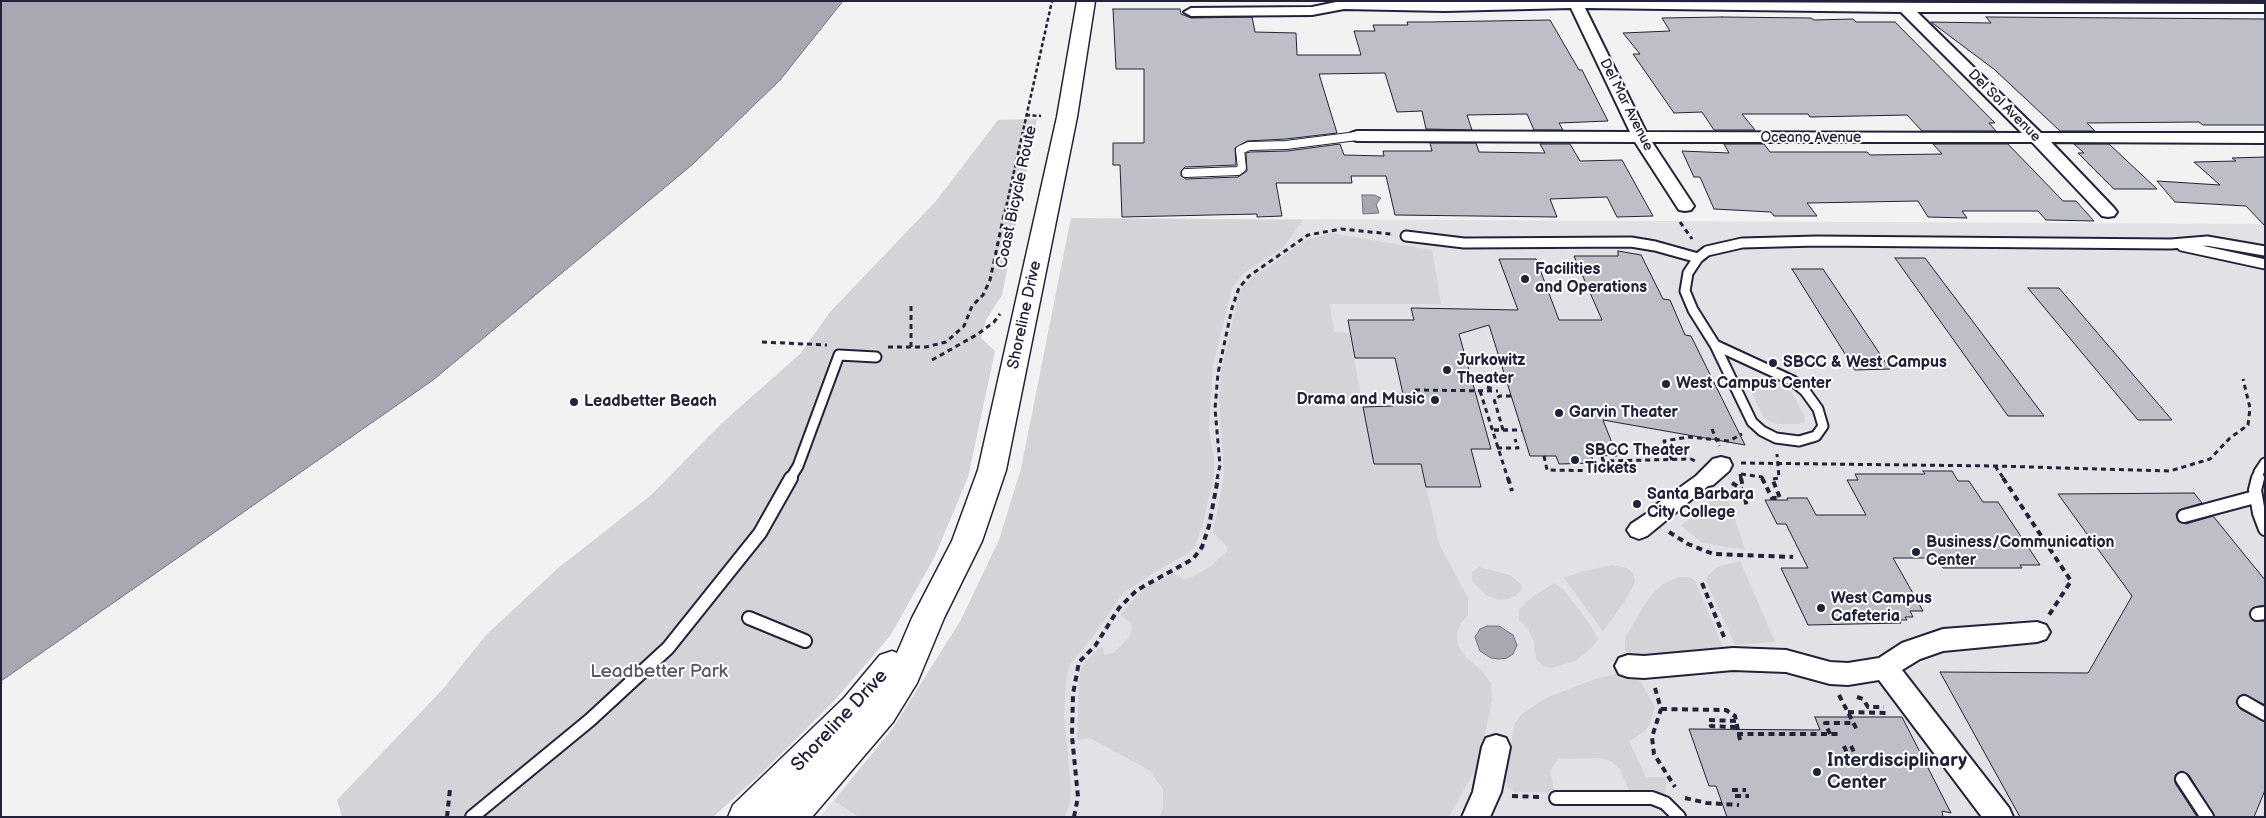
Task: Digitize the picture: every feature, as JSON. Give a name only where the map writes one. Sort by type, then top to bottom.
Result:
[{"type":"main road","name":"Shoreline Drive","points":[[788,817],[881,711],[905,673],[928,618],[967,541],[992,470],[1065,126],[1086,1]]},
{"type":"main road","name":"Shoreline Drive","points":[[746,817],[856,708],[928,618]]},
{"type":"street","points":[[1191,12],[1312,11],[1342,3],[1445,7],[1575,3],[1736,3],[1819,8],[1902,4],[2068,4],[2265,8]]},
{"type":"street","name":"Del Mar Avenue","points":[[1575,3],[1641,138],[1685,206]]},
{"type":"street","name":"Del Sol Avenue","points":[[1902,4],[2037,138],[2108,212]]},
{"type":"street","name":"Oceano Avenue","points":[[1357,136],[2265,138]]},
{"type":"street","points":[[1639,530],[1667,523],[1718,478]]},
{"type":"street","points":[[1636,666],[1733,659],[1786,661],[1830,673],[1863,672],[1885,668],[1911,651],[1927,644],[2041,627]]},
{"type":"street","points":[[1885,668],[1999,817]]},
{"type":"street","points":[[1482,805],[1496,748]]},
{"type":"lane","points":[[1186,173],[1238,171],[1242,168],[1240,150],[1249,146],[1286,145],[1357,136]]},
{"type":"lane","points":[[1406,236],[1456,242],[1631,242],[1685,253],[1698,258]]},
{"type":"lane","points":[[1715,345],[1793,381],[1805,391],[1814,403],[1822,421],[1821,432],[1816,436],[1799,442],[1776,438],[1762,431],[1748,416],[1715,345],[1700,322],[1685,291],[1688,273],[1698,258],[1707,251],[1734,244],[1766,241],[2171,244],[2216,242],[2265,251]]},
{"type":"lane","points":[[2171,244],[2265,264]]},
{"type":"lane","points":[[472,817],[590,720],[668,648],[718,588],[760,533],[798,466],[839,355],[876,357]]},
{"type":"lane","points":[[2265,463],[2256,484],[2255,497],[2265,529]]},
{"type":"lane","points":[[2184,516],[2255,497]]},
{"type":"lane","points":[[748,618],[805,641]]},
{"type":"lane","points":[[2244,702],[2265,714]]},
{"type":"lane","points":[[2182,779],[2207,817]]},
{"type":"lane","points":[[1556,798],[1652,798],[1672,800],[1679,817]]},
{"type":"path","points":[[884,347],[926,347],[946,342],[964,326],[972,306],[983,295],[990,280],[1052,1]]},
{"type":"path","points":[[1026,115],[1041,116]]},
{"type":"path","points":[[1685,206],[1678,216],[1683,227],[1696,245],[1707,251]]},
{"type":"path","points":[[1074,817],[1078,797],[1072,736],[1073,694],[1079,662],[1096,646],[1119,608],[1137,590],[1193,559],[1202,547],[1209,526],[1220,465],[1215,409],[1218,372],[1238,288],[1249,276],[1285,253],[1302,239],[1314,233],[1352,229],[1406,236]]},
{"type":"path","points":[[911,306],[911,348]]},
{"type":"path","points":[[932,360],[978,334],[994,322],[1002,312]]},
{"type":"path","points":[[762,342],[831,345]]},
{"type":"path","points":[[1778,464],[1995,466],[2170,471],[2192,466],[2210,459],[2230,438],[2248,425],[2250,408],[2243,380]]},
{"type":"path","points":[[1415,390],[1498,391],[1487,387]]},
{"type":"path","points":[[1480,391],[1512,491]]},
{"type":"path","points":[[1503,430],[1494,399],[1500,396],[1512,396]]},
{"type":"path","points":[[1512,430],[1494,430],[1503,430],[1522,430]]},
{"type":"path","points":[[1672,460],[1664,441],[1689,437],[1729,441],[1744,434]]},
{"type":"path","points":[[1718,478],[1762,477],[1772,498],[1780,498],[1772,478],[1780,478],[1776,438]]},
{"type":"path","points":[[1497,448],[1518,448],[1515,439]]},
{"type":"path","points":[[1544,456],[1547,470],[1606,470],[1602,456]]},
{"type":"path","points":[[1603,461],[1682,460]]},
{"type":"path","points":[[1995,466],[2071,581],[2041,627]]},
{"type":"path","points":[[1718,478],[1747,508]]},
{"type":"path","points":[[1667,523],[1688,544],[1713,554],[1793,557]]},
{"type":"path","points":[[1702,583],[1733,659]]},
{"type":"path","points":[[1636,666],[1658,694],[1661,709],[1653,729],[1652,745],[1660,767],[1673,782],[1672,800],[1739,805]]},
{"type":"path","points":[[1839,696],[1859,697],[1868,706],[1890,707],[1892,713],[1848,712]]},
{"type":"path","points":[[1842,703],[1857,730]]},
{"type":"path","points":[[1661,709],[1690,711],[1726,710],[1735,716],[1736,720],[1739,740],[1734,727],[1711,726],[1709,720],[1736,720]]},
{"type":"path","points":[[1830,734],[1825,723],[1853,723]]},
{"type":"path","points":[[1737,734],[1842,734]]},
{"type":"path","points":[[1844,746],[1850,758]]},
{"type":"path","points":[[1851,746],[1857,758]]},
{"type":"path","points":[[447,817],[450,789]]},
{"type":"path","points":[[1732,790],[1746,790]]},
{"type":"path","points":[[1735,796],[1748,796]]},
{"type":"path","points":[[1482,805],[1556,798]]},
{"type":"shaded area","points":[[1,1],[843,1],[780,80],[693,164],[433,380],[1,681]]},
{"type":"shaded area","points":[[1362,195],[1374,195],[1381,198],[1376,204],[1379,213],[1363,214]]},
{"type":"shaded area","name":"Santa Barbara City College","points":[[1071,218],[2265,224],[2265,817],[820,817],[893,728],[961,620],[999,540],[1021,469]]},
{"type":"shaded area","points":[[1487,626],[1499,626],[1513,635],[1517,645],[1513,654],[1507,658],[1499,659],[1491,658],[1480,651],[1475,637],[1480,629]]},
{"type":"green space","name":"Leadbetter Park","points":[[1037,119],[1002,295],[986,320],[981,338],[995,351],[968,477],[934,558],[890,636],[834,701],[764,771],[713,817],[342,817],[337,800],[443,689],[486,635],[557,569],[651,495],[722,423],[800,354],[831,311],[936,201],[998,120]]},
{"type":"green space","points":[[1071,218],[1303,220],[1283,248],[1245,272],[1232,288],[1213,366],[1209,431],[1214,457],[1214,475],[1202,527],[1195,546],[1186,555],[1124,592],[1092,638],[1070,664],[1066,682],[1064,717],[1071,787],[1070,800],[1065,817],[859,817],[834,801],[893,728],[961,620],[999,540],[1021,469]]},
{"type":"green space","points":[[1331,233],[1432,250],[1441,304],[1330,304],[1334,332],[1349,333],[1374,464],[1421,464],[1440,546],[1468,598],[1468,615],[1461,623],[1457,634],[1458,646],[1491,683],[1492,700],[1483,744],[1474,772],[1450,815],[1447,817],[1160,817],[1163,807],[1163,789],[1149,770],[1090,738],[1077,740],[1079,675],[1084,663],[1100,647],[1103,648],[1104,654],[1113,653],[1130,636],[1132,628],[1130,622],[1120,615],[1140,592],[1155,582],[1174,574],[1184,579],[1192,577],[1210,567],[1227,551],[1228,547],[1213,533],[1224,474],[1219,401],[1221,372],[1239,293],[1244,285],[1255,275],[1303,241]]},
{"type":"green space","points":[[1771,381],[1782,384],[1792,393],[1805,417],[1804,423],[1778,424],[1769,421],[1763,416],[1751,388],[1758,382]]},
{"type":"green space","points":[[1725,489],[1745,550],[1703,543],[1681,526]]},
{"type":"green space","points":[[1740,561],[1775,642],[1735,645],[1707,583],[1706,578],[1717,567]]},
{"type":"green space","points":[[1612,565],[1627,568],[1633,573],[1635,582],[1624,602],[1603,631],[1564,578],[1583,571]]},
{"type":"green space","points":[[1479,567],[1510,575],[1521,584],[1522,589],[1515,596],[1508,599],[1499,600],[1486,595],[1472,581],[1472,572]]},
{"type":"green space","points":[[1678,577],[1688,577],[1695,581],[1723,647],[1629,656],[1625,650],[1625,638],[1640,612],[1654,592],[1662,585]]},
{"type":"green space","points":[[1554,583],[1563,589],[1589,623],[1598,639],[1577,660],[1552,668],[1543,666],[1536,659],[1534,641],[1528,629],[1519,621],[1519,610],[1527,601]]},
{"type":"green space","points":[[1615,674],[1630,676],[1640,681],[1655,707],[1649,726],[1644,732],[1629,741],[1646,777],[1666,777],[1664,795],[1652,792],[1630,792],[1620,769],[1611,761],[1600,758],[1558,759],[1550,771],[1555,793],[1514,792],[1506,786],[1504,780],[1515,723],[1522,714],[1548,697],[1595,679]]},
{"type":"building","points":[[1113,9],[1180,9],[1181,14],[1191,18],[1252,17],[1255,32],[1296,33],[1297,55],[1361,55],[1354,31],[1375,31],[1373,25],[1408,25],[1407,22],[1550,20],[1579,70],[1582,70],[1608,121],[1559,123],[1563,130],[1534,130],[1527,114],[1467,115],[1472,130],[1426,129],[1422,111],[1397,112],[1385,73],[1319,74],[1337,133],[1247,141],[1235,148],[1236,165],[1185,167],[1181,171],[1181,176],[1186,179],[1238,177],[1247,171],[1246,153],[1287,151],[1340,144],[1344,155],[1384,156],[1383,151],[1432,151],[1430,143],[1476,143],[1479,152],[1545,153],[1540,144],[1570,144],[1580,161],[1622,160],[1653,216],[1617,217],[1607,197],[1550,199],[1557,217],[1395,215],[1386,176],[1351,176],[1352,183],[1276,183],[1282,216],[1257,217],[1257,214],[1122,217],[1120,165],[1113,165],[1113,143],[1144,143],[1144,69],[1116,69]]},
{"type":"building","points":[[1986,17],[2265,19],[2265,125],[2203,125],[2199,122],[2087,123],[2095,131],[2060,131],[1995,70],[1931,22],[1991,23]]},
{"type":"building","points":[[1662,18],[1811,18],[1814,20],[1853,19],[1856,22],[1895,22],[1995,123],[1989,123],[1996,131],[1922,131],[1907,115],[1810,117],[1808,114],[1742,114],[1755,130],[1714,130],[1702,112],[1674,113],[1633,54],[1640,54],[1623,33],[1670,31]]},
{"type":"building","points":[[1724,144],[1764,144],[1770,152],[1867,152],[1870,155],[1942,154],[1933,144],[2008,144],[2063,201],[2076,201],[2094,221],[2046,220],[2038,211],[1962,211],[1967,218],[1928,217],[1918,201],[1807,203],[1817,216],[1774,216],[1771,212],[1714,209],[1700,177],[1694,177],[1682,151],[1729,153]]},
{"type":"building","points":[[2074,144],[2109,144],[2157,189],[2114,189],[2078,153],[2084,153]]},
{"type":"building","points":[[2265,157],[2265,226],[2246,206],[2175,202],[2157,181],[2220,185],[2194,162],[2236,161],[2232,158]]},
{"type":"building","points":[[1618,251],[1641,255],[1663,299],[1670,300],[1685,335],[1691,336],[1745,445],[1603,420],[1617,456],[1591,455],[1594,463],[1559,464],[1556,456],[1530,456],[1489,325],[1459,334],[1491,449],[1471,449],[1481,487],[1426,487],[1421,464],[1374,464],[1363,407],[1393,406],[1391,394],[1403,394],[1395,358],[1355,358],[1348,320],[1414,320],[1411,308],[1518,310],[1499,259],[1536,259],[1559,320],[1602,320],[1574,256],[1618,256]]},
{"type":"building","points":[[1895,258],[1925,258],[2044,416],[2008,416]]},
{"type":"building","points":[[1792,269],[1823,269],[1890,369],[1855,370]]},
{"type":"building","points":[[2028,288],[2059,288],[2172,420],[2138,420]]},
{"type":"building","name":"Business/Communication Center","points":[[1923,471],[1952,471],[1958,481],[1969,481],[1983,502],[1998,502],[2040,565],[2020,565],[2022,568],[1943,568],[1937,558],[1893,558],[1923,611],[1910,611],[1913,617],[1905,617],[1907,620],[1899,620],[1901,623],[1808,625],[1781,568],[1808,568],[1786,524],[1777,524],[1765,500],[1807,498],[1816,515],[1866,515],[1847,480],[1858,480],[1855,474],[1925,474]]},
{"type":"building","points":[[2194,493],[2202,503],[2179,510],[2176,514],[2178,521],[2186,524],[2213,516],[2265,580],[2265,605],[2253,608],[2249,614],[2254,621],[2265,621],[2265,705],[2244,694],[2236,702],[2240,709],[2265,722],[2265,790],[2254,817],[2215,817],[2189,775],[2182,771],[2175,775],[2175,783],[2197,817],[2020,817],[1940,672],[2088,673],[2132,596],[2058,494]]},
{"type":"building","name":"Interdisciplinary Center","points":[[1815,717],[1902,717],[1951,813],[1942,811],[1943,817],[1727,817],[1716,786],[1709,786],[1689,729],[1820,730]]},
{"type":"place","name":"Facilities and Operations","points":[[1525,279]]},
{"type":"place","name":"SBCC & West Campus","points":[[1773,363]]},
{"type":"place","name":"Jurkowitz Theater","points":[[1447,370]]},
{"type":"place","name":"West Campus Center","points":[[1666,384]]},
{"type":"place","name":"Drama and Music","points":[[1435,400]]},
{"type":"place","name":"Leadbetter Beach","points":[[574,402]]},
{"type":"place","name":"Garvin Theater","points":[[1559,413]]},
{"type":"place","name":"SBCC Theater Tickets","points":[[1575,460]]},
{"type":"place","name":"Santa Barbara City College","points":[[1637,504]]},
{"type":"place","name":"Business/Communication Center","points":[[1916,552]]},
{"type":"place","name":"West Campus Cafeteria","points":[[1821,608]]},
{"type":"place","name":"Interdisciplinary Center","points":[[1817,772]]}]
